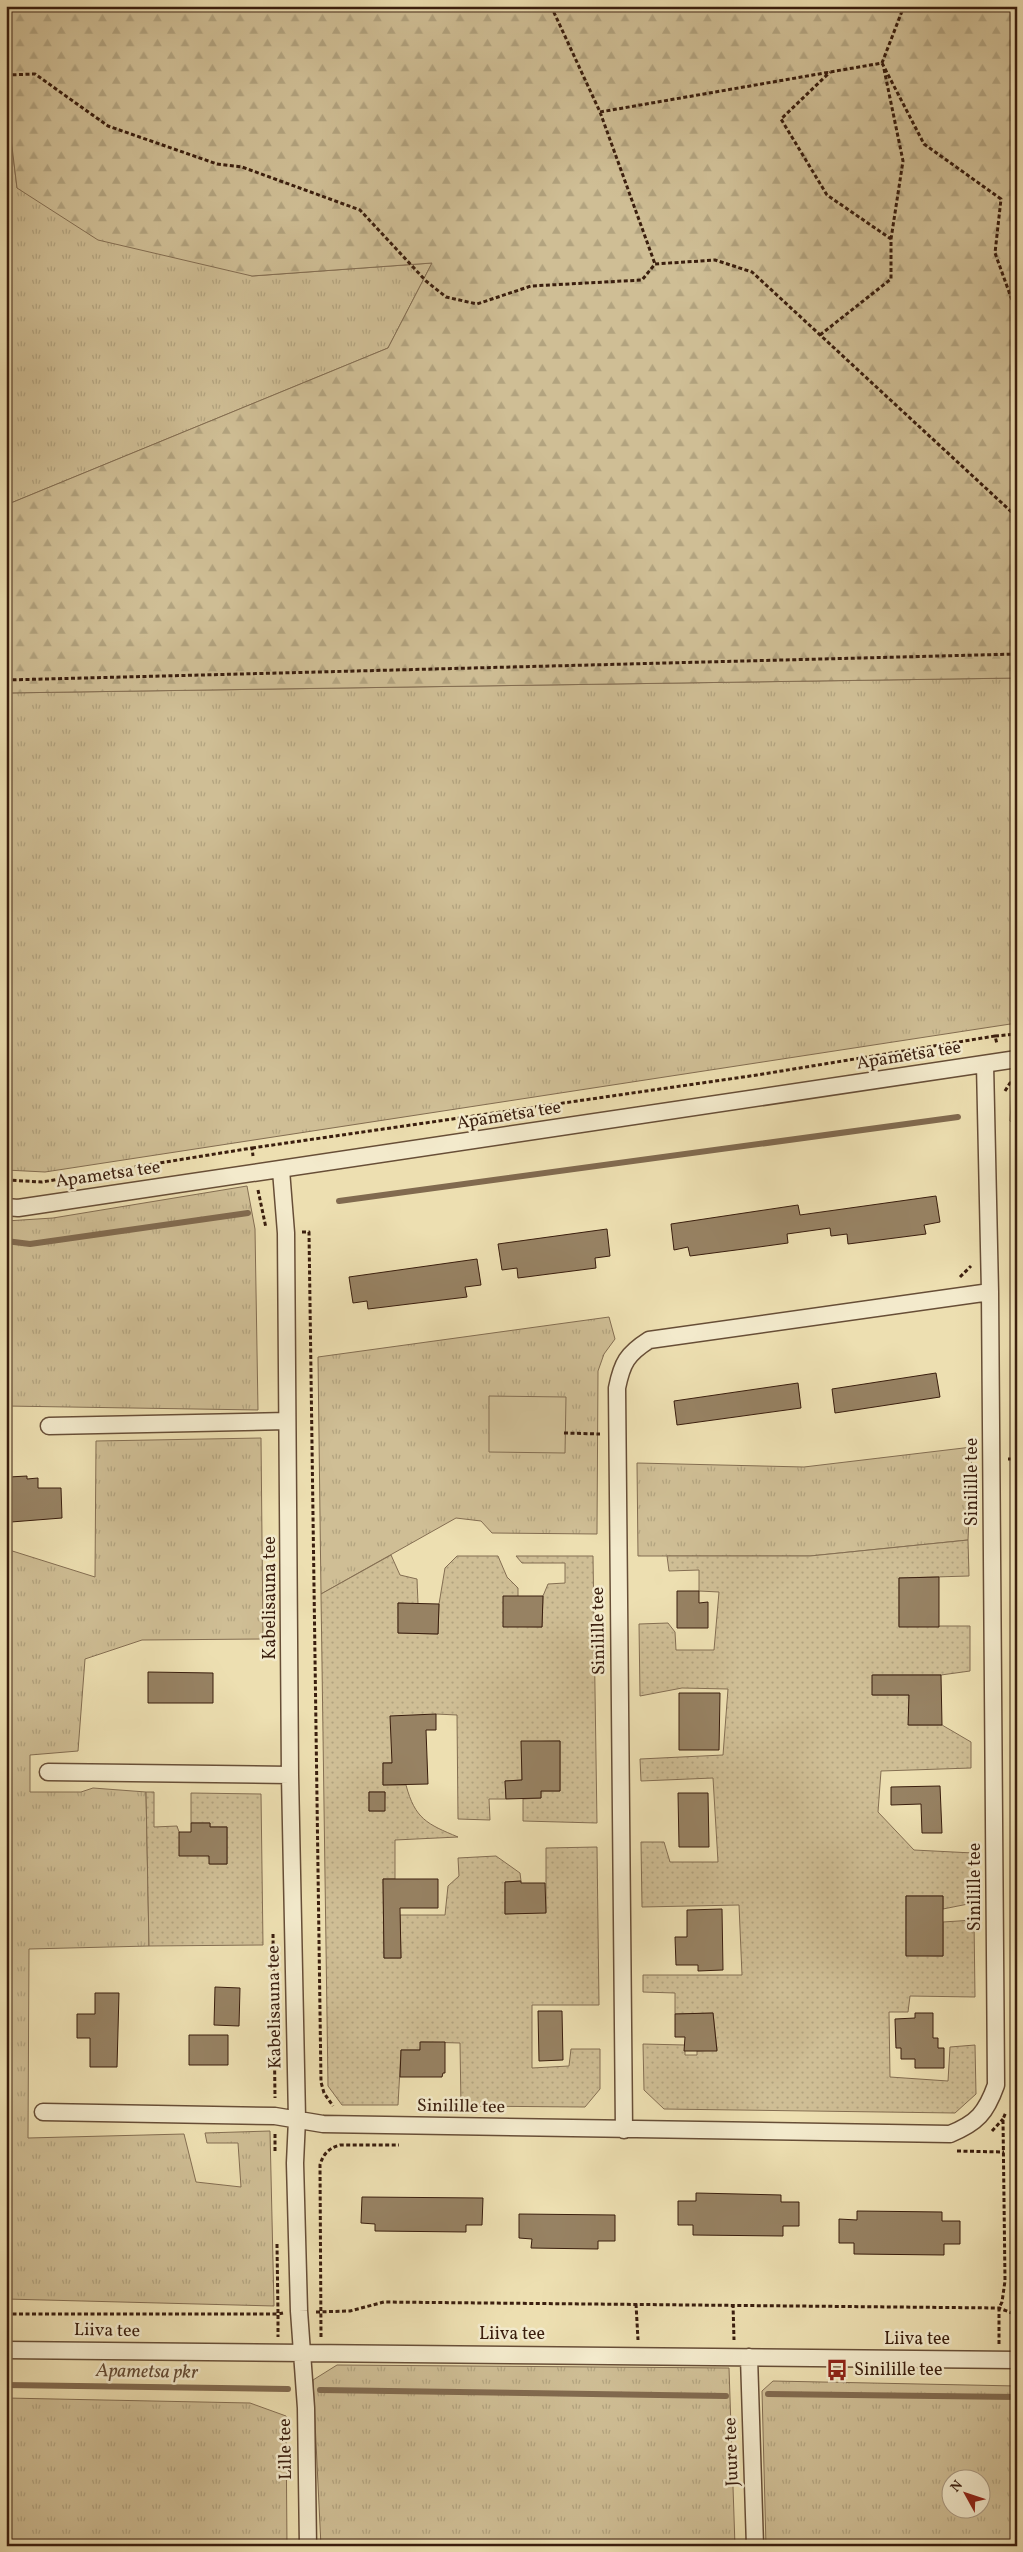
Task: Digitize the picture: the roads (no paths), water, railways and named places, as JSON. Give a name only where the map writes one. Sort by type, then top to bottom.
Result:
[{"type":"street","name":"Apametsa tee","points":[[6,1207],[27,1207],[281,1170],[1001,1062]]},
{"type":"street","name":"Sinilille tee","points":[[297,2119],[323,2124],[950,2134],[971,2126],[990,2101],[996,2085],[990,1251],[1001,1062]]},
{"type":"street","name":"Kabelisauna tee","points":[[281,1170],[286,1233],[290,1775],[297,2119],[295,2163],[300,2352]]},
{"type":"street","name":"Sinilille tee","points":[[624,2130],[617,1388],[621,1366],[634,1350],[649,1340],[990,1292]]},
{"type":"street","points":[[49,1426],[288,1421]]},
{"type":"street","points":[[48,1772],[290,1775]]},
{"type":"street","points":[[43,2112],[275,2116],[297,2119]]},
{"type":"street","name":"Liiva tee","points":[[6,2350],[1017,2360]]},
{"type":"street","name":"Lille tee","points":[[300,2352],[306,2408],[308,2546]]},
{"type":"street","name":"Juure tee","points":[[748,2356],[755,2546]]},
{"type":"waterway","points":[[339,1201],[958,1117]]},
{"type":"waterway","points":[[6,1241],[30,1244],[248,1213]]},
{"type":"waterway","name":"Apametsa pkr","points":[[6,2385],[288,2389]]},
{"type":"waterway","points":[[320,2390],[726,2396]]},
{"type":"waterway","points":[[768,2394],[1017,2397]]},
{"type":"place","name":"Sinilille tee","points":[[837,2370]]}]
